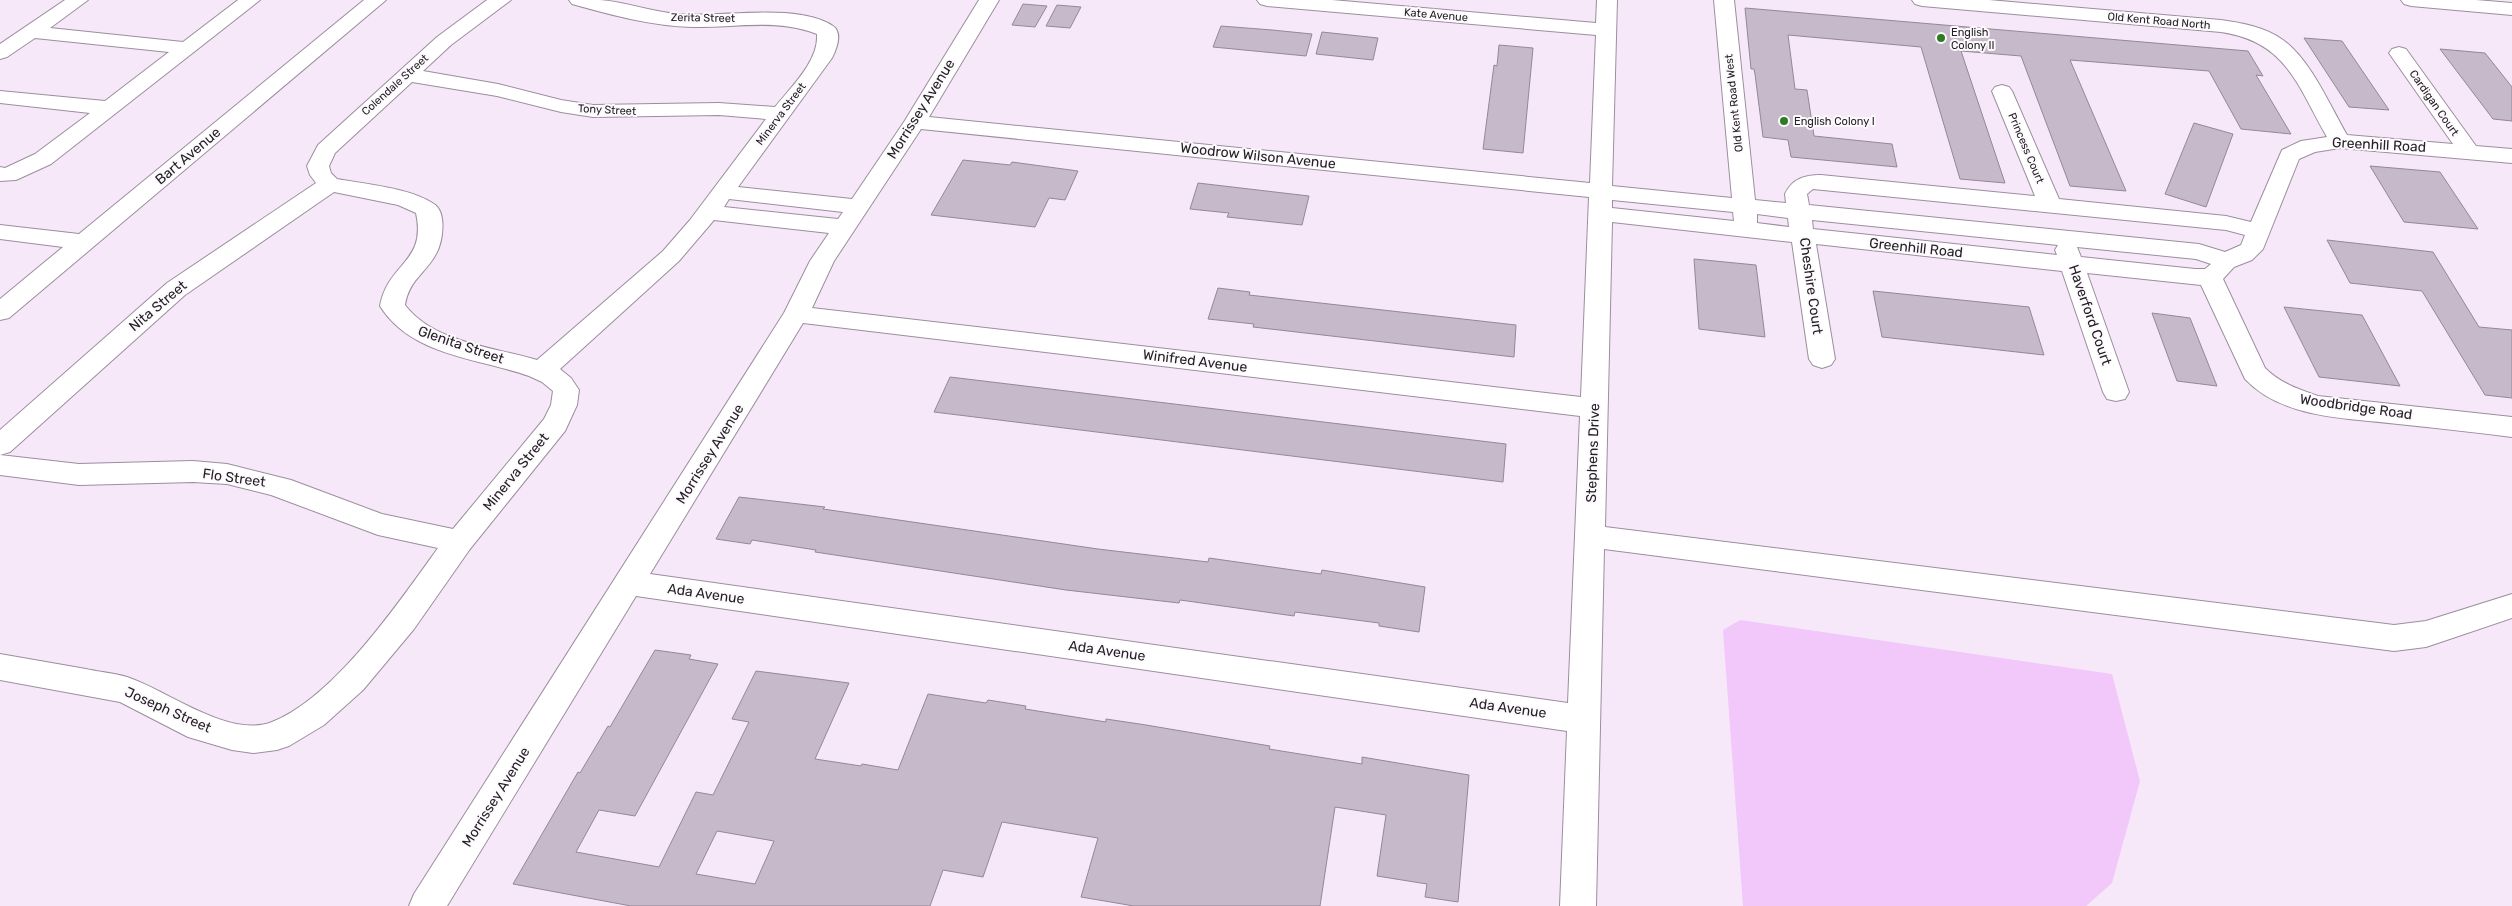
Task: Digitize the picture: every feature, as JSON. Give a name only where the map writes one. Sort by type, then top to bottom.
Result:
[{"type":"street","points":[[0,53],[78,0]]},
{"type":"street","points":[[0,174],[15,172],[43,159],[250,0]]},
{"type":"street","name":"Bart Avenue","points":[[0,312],[376,0]]},
{"type":"street","name":"Colendale Street","points":[[330,184],[321,175],[318,166],[326,150],[444,41],[481,12],[501,0]]},
{"type":"street","name":"Zerita Street","points":[[579,0],[638,14],[692,21],[781,18],[808,22],[827,31]]},
{"type":"street","name":"Morrissey Avenue","points":[[428,906],[796,314],[822,261],[915,122],[989,0]]},
{"type":"street","name":"Kate Avenue","points":[[1267,0],[1606,30]]},
{"type":"street","name":"Stephens Drive","points":[[1578,906],[1607,0]]},
{"type":"street","name":"Old Kent Road West","points":[[1724,0],[1747,230]]},
{"type":"street","name":"Old Kent Road North","points":[[1922,0],[2221,26],[2249,32],[2281,49],[2293,63],[2340,141]]},
{"type":"street","points":[[2411,0],[2512,9]]},
{"type":"street","name":"Minerva Street","points":[[276,736],[313,715],[352,681],[403,620],[460,541],[555,424],[564,405],[566,390],[559,379],[541,370],[672,256],[724,192],[824,55],[829,43],[827,31]]},
{"type":"street","points":[[31,32],[187,48]]},
{"type":"street","name":"Cardigan Court","points":[[2399,54],[2469,152]]},
{"type":"street","name":"Tony Street","points":[[407,75],[498,90],[552,104],[593,111],[719,109],[780,114]]},
{"type":"street","name":"Princess Court","points":[[2002,91],[2050,205]]},
{"type":"street","points":[[0,97],[108,108]]},
{"type":"street","name":"Woodrow Wilson Avenue","points":[[915,122],[1600,202]]},
{"type":"street","name":"Greenhill Road","points":[[1600,202],[1747,230],[2073,264],[2217,269],[2243,256],[2251,249],[2290,155],[2309,146],[2340,141],[2512,156]]},
{"type":"street","name":"Cheshire Court","points":[[1822,359],[1796,194],[1799,188],[1813,182],[2050,205]]},
{"type":"street","name":"Glenita Street","points":[[330,184],[404,199],[427,209],[432,223],[431,241],[425,254],[395,288],[392,298],[392,306],[396,313],[411,328],[431,338],[541,370]]},
{"type":"street","name":"Nita Street","points":[[0,445],[176,289],[330,184]]},
{"type":"street","points":[[724,192],[850,217]]},
{"type":"street","name":"Greenhill Road","points":[[1600,202],[1744,207],[2199,252],[2217,269]]},
{"type":"street","points":[[2050,205],[2226,223],[2260,231]]},
{"type":"street","points":[[707,212],[850,217]]},
{"type":"street","points":[[0,232],[84,242]]},
{"type":"street","name":"Haverford Court","points":[[2063,239],[2116,392]]},
{"type":"street","name":"Woodbridge Road","points":[[2217,269],[2254,373],[2266,385],[2283,394],[2318,405],[2512,427]]},
{"type":"street","name":"Winifred Avenue","points":[[796,314],[1595,408]]},
{"type":"street","name":"Flo Street","points":[[0,464],[53,473],[90,475],[186,472],[225,474],[257,479],[390,527],[460,541]]},
{"type":"street","points":[[1590,536],[2331,632],[2385,637],[2426,634],[2512,606]]},
{"type":"street","name":"Ada Avenue","points":[[630,583],[1584,719]]},
{"type":"street","name":"Joseph Street","points":[[0,667],[125,690],[199,726],[232,736],[253,738],[276,736]]},
{"type":"shaded area","points":[[1740,620],[2112,674],[2140,781],[2112,883],[2086,906],[1743,906],[1723,630]]},
{"type":"building","points":[[1023,4],[1047,6],[1035,27],[1012,25]]},
{"type":"building","points":[[1057,5],[1081,7],[1070,28],[1046,26]]},
{"type":"building","points":[[1745,8],[2248,51],[2263,76],[2256,75],[2291,134],[2241,129],[2209,71],[2070,60],[2126,191],[2070,186],[2021,56],[1961,51],[2005,183],[1960,179],[1921,47],[1788,35],[1795,89],[1807,90],[1814,136],[1892,144],[1897,167],[1791,157],[1788,140],[1763,137],[1755,74],[1754,69],[1751,69]]},
{"type":"building","points":[[1221,26],[1312,34],[1306,56],[1213,47]]},
{"type":"building","points":[[1322,32],[1378,38],[1373,60],[1316,54]]},
{"type":"building","points":[[2304,38],[2342,41],[2389,110],[2349,107]]},
{"type":"building","points":[[1499,45],[1533,48],[1523,153],[1483,149],[1494,65],[1497,66]]},
{"type":"building","points":[[2440,49],[2485,53],[2512,87],[2512,121],[2493,119]]},
{"type":"building","points":[[2194,123],[2233,134],[2206,207],[2165,194]]},
{"type":"building","points":[[963,160],[1010,165],[1012,162],[1078,171],[1065,200],[1049,198],[1035,227],[931,215]]},
{"type":"building","points":[[2370,166],[2440,172],[2478,229],[2404,222]]},
{"type":"building","points":[[1198,183],[1309,196],[1302,225],[1227,217],[1229,213],[1190,209]]},
{"type":"building","points":[[2327,240],[2433,252],[2479,327],[2512,330],[2512,398],[2485,395],[2422,291],[2350,283]]},
{"type":"building","points":[[1694,259],[1756,265],[1765,337],[1699,329]]},
{"type":"building","points":[[1218,288],[1250,292],[1249,295],[1516,325],[1514,357],[1253,327],[1254,324],[1208,319]]},
{"type":"building","points":[[1873,291],[2029,307],[2044,355],[1882,337]]},
{"type":"building","points":[[2284,307],[2362,315],[2400,386],[2319,377]]},
{"type":"building","points":[[2152,313],[2190,318],[2217,386],[2177,381]]},
{"type":"building","points":[[950,377],[1506,444],[1503,482],[934,412]]},
{"type":"building","points":[[739,497],[825,507],[823,509],[1098,549],[1208,562],[1209,558],[1321,574],[1322,570],[1425,587],[1419,632],[1379,626],[1379,623],[1295,612],[1294,616],[1180,600],[1179,603],[1066,590],[815,552],[816,550],[752,540],[750,544],[716,539]]},
{"type":"building","points":[[655,650],[691,655],[689,659],[718,664],[635,816],[599,810],[576,852],[659,867],[696,792],[713,795],[749,722],[732,719],[756,671],[849,683],[815,759],[861,766],[862,764],[898,770],[928,694],[986,703],[988,700],[1026,706],[1025,709],[1106,722],[1106,719],[1146,725],[1270,746],[1269,749],[1362,764],[1362,757],[1469,775],[1458,902],[1425,897],[1427,884],[1377,876],[1386,815],[1335,807],[1320,906],[1134,906],[1081,897],[1098,838],[1002,822],[983,877],[943,870],[930,906],[631,906],[513,884],[578,772],[580,773],[608,726],[610,727]],"holes":[[[717,831],[774,841],[755,884],[696,874]]]},
{"type":"place","name":"English Colony II","points":[[1941,38]]},
{"type":"place","name":"English Colony I","points":[[1784,121]]}]
